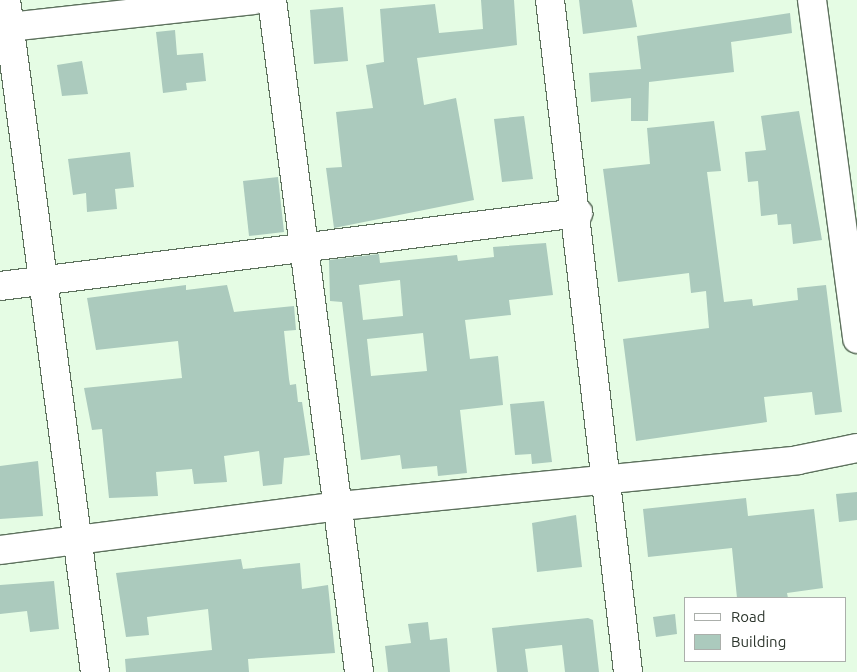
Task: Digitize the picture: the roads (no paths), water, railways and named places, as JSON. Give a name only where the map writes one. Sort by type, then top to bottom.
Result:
[{"type":"street","points":[[6,0],[5,28],[45,280],[96,672]]},
{"type":"street","points":[[5,28],[253,0]]},
{"type":"street","points":[[272,0],[340,506],[359,672]]},
{"type":"street","points":[[550,0],[578,213],[604,481],[628,672]]},
{"type":"street","points":[[812,0],[848,202],[857,339]]},
{"type":"street","points":[[0,286],[306,245],[578,213]]},
{"type":"street","points":[[0,550],[340,506],[604,481],[798,460],[857,448]]}]
